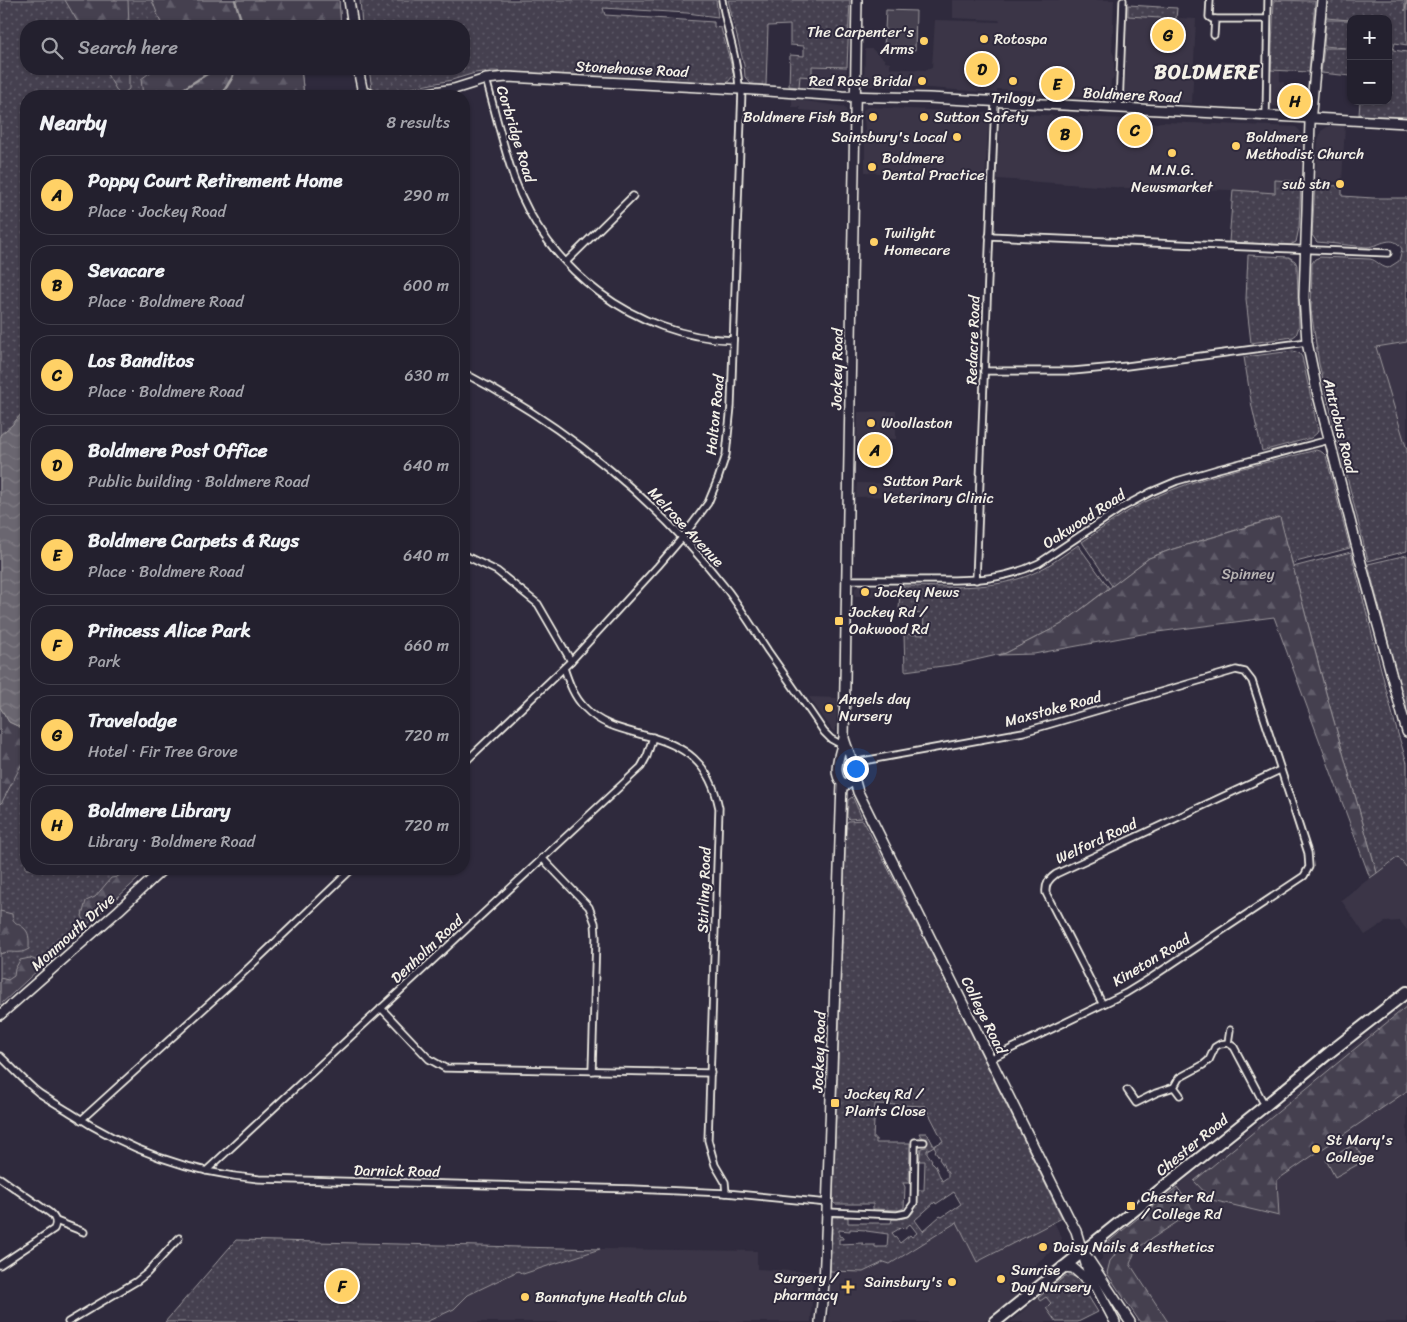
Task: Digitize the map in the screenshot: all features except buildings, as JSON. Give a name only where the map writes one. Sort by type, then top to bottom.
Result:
[{"type":"highway","name":"Chester Road","points":[[995,1322],[1407,992]]},
{"type":"main road","points":[[349,0],[352,20]]},
{"type":"main road","name":"Jockey Road","points":[[820,1322],[828,1207],[844,784],[836,768],[843,742],[858,0]]},
{"type":"main road","name":"Antrobus Road","points":[[1322,0],[1310,118],[1304,297],[1307,342],[1329,440],[1407,732]]},
{"type":"main road","points":[[358,75],[360,90]]},
{"type":"main road","name":"Stonehouse Road","points":[[448,90],[486,79],[506,77],[856,96]]},
{"type":"main road","name":"Boldmere Road","points":[[856,96],[1407,123]]},
{"type":"main road","name":"Jockey Road","points":[[843,742],[851,761],[854,778]]},
{"type":"main road","points":[[839,760],[846,759],[851,761]]},
{"type":"main road","points":[[844,784],[849,784],[854,778]]},
{"type":"main road","name":"College Road","points":[[854,778],[858,792],[1070,1220],[1095,1287],[1115,1322]]},
{"type":"main road","points":[[844,784],[858,792]]},
{"type":"main road","name":"Monmouth Drive","points":[[0,1015],[156,875]]},
{"type":"main road","name":"College Road","points":[[1082,1251],[1130,1322]]},
{"type":"main road","name":"College Road","points":[[1062,1267],[1073,1268],[1095,1287]]},
{"type":"street","name":"Halton Road","points":[[470,757],[571,661],[682,538],[708,502],[726,455],[731,406],[740,89],[722,0]]},
{"type":"street","points":[[1119,108],[1123,0]]},
{"type":"street","points":[[1210,0],[1209,17],[1215,19],[1267,19]]},
{"type":"street","points":[[1266,116],[1268,0]]},
{"type":"street","points":[[1214,35],[1215,19]]},
{"type":"street","name":"Corbridge Road","points":[[486,79],[514,178],[532,217],[566,262],[588,284],[612,303],[635,315],[663,327],[698,336],[733,340]]},
{"type":"street","name":"Redacre Road","points":[[976,580],[995,102]]},
{"type":"street","points":[[566,262],[633,196]]},
{"type":"street","points":[[989,236],[1388,253]]},
{"type":"street","points":[[984,371],[1073,370],[1127,366],[1307,342]]},
{"type":"street","name":"Melrose Avenue","points":[[470,376],[524,407],[603,462],[646,502],[682,538],[728,592],[824,732],[831,740],[843,742]]},
{"type":"street","name":"Oakwood Road","points":[[846,580],[976,580],[1001,577],[1039,564],[1123,507],[1177,481],[1329,440]]},
{"type":"street","points":[[470,558],[497,571],[538,604],[571,661]]},
{"type":"street","name":"Stirling Road","points":[[564,668],[575,696],[598,719],[616,728],[653,737],[686,751],[698,760],[713,784],[719,808],[708,1140],[715,1165],[725,1182],[726,1193]]},
{"type":"street","name":"Maxstoke Road","points":[[851,761],[1023,732],[1236,670],[1245,672],[1252,682],[1280,770]]},
{"type":"street","name":"Denholm Road","points":[[206,1170],[641,766],[647,756],[653,737]]},
{"type":"street","name":"Kineton Road","points":[[990,1059],[1152,978],[1304,876],[1308,871],[1309,863],[1280,770]]},
{"type":"street","name":"Welford Road","points":[[1102,1003],[1046,893],[1048,881],[1056,874],[1280,770]]},
{"type":"street","points":[[542,858],[588,907],[595,923],[592,1071]]},
{"type":"street","points":[[81,1120],[241,975],[346,875]]},
{"type":"street","points":[[381,1008],[429,1059],[445,1068],[711,1073]]},
{"type":"street","points":[[1228,1043],[1230,1030]]},
{"type":"street","points":[[1127,1090],[1136,1103],[1174,1087],[1180,1078],[1209,1060],[1215,1047],[1228,1043],[1234,1048],[1266,1105]]},
{"type":"street","name":"Darnick Road","points":[[0,1056],[39,1092],[81,1120],[118,1141],[152,1155],[206,1170],[259,1179],[726,1193],[897,1215],[907,1212],[914,1203],[915,1142]]},
{"type":"street","points":[[1174,1087],[1180,1095]]},
{"type":"street","points":[[915,1134],[915,1142],[924,1142]]},
{"type":"street","points":[[0,1178],[54,1216],[56,1221],[54,1229],[0,1265]]},
{"type":"street","points":[[56,1221],[84,1232]]},
{"type":"street","points":[[68,1322],[137,1281],[147,1273],[169,1243],[179,1238]]},
{"type":"shaded area","points":[[953,0],[1114,0],[1112,51],[1114,56],[1114,78],[1111,80],[1110,96],[1108,98],[1034,95],[1034,91],[997,89],[997,93],[916,87],[864,86],[865,49],[872,49],[885,62],[890,63],[890,68],[926,70],[932,68],[935,20],[1000,22],[999,20],[953,18]]},
{"type":"shaded area","points":[[1127,15],[1196,19],[1192,103],[1133,100],[1125,96]]},
{"type":"shaded area","points":[[812,66],[847,67],[846,85],[840,88],[799,87],[799,76]]},
{"type":"shaded area","points":[[1271,70],[1280,71],[1280,82],[1284,82],[1284,85],[1286,85],[1285,107],[1270,106]]},
{"type":"shaded area","points":[[792,99],[845,107],[848,116],[800,110],[800,107],[792,107]]},
{"type":"shaded area","points":[[868,107],[989,113],[985,179],[865,172],[863,110]]},
{"type":"shaded area","points":[[1001,113],[1128,119],[1157,123],[1296,127],[1303,138],[1301,182],[1276,180],[1275,193],[1233,190],[1127,188],[997,179]]},
{"type":"shaded area","points":[[1345,124],[1342,182],[1315,181],[1318,141],[1321,131],[1329,126]]},
{"type":"shaded area","points":[[1407,342],[1407,450],[1376,347]]},
{"type":"shaded area","points":[[896,411],[896,439],[879,439],[857,443],[858,412]]},
{"type":"shaded area","points":[[857,483],[924,484],[924,495],[856,497]]},
{"type":"shaded area","points":[[858,586],[900,586],[899,596],[855,596],[855,589]]},
{"type":"shaded area","points":[[809,697],[837,698],[836,731],[833,731]]},
{"type":"shaded area","points":[[1398,857],[1407,868],[1407,930],[1400,921],[1385,922],[1365,935],[1341,900]]},
{"type":"shaded area","name":"St Mary's College","points":[[1407,1002],[1407,1322],[1140,1322],[1098,1262],[1102,1259],[1103,1250],[1101,1246],[1266,1117]]},
{"type":"shaded area","points":[[957,1222],[978,1262],[1054,1222],[1062,1238],[1059,1245],[1017,1279],[1010,1282],[1016,1296],[984,1322],[829,1322],[830,1271],[863,1272],[884,1262],[891,1264]]},
{"type":"shaded area","points":[[600,1249],[757,1251],[757,1269],[813,1272],[811,1322],[426,1322],[454,1309],[468,1295],[519,1271],[523,1274]]},
{"type":"shaded area","points":[[1045,1296],[1051,1304],[1046,1309],[1056,1322],[1010,1322],[1038,1298],[1040,1301]]},
{"type":"green space","points":[[0,0],[339,0],[341,20],[20,20],[20,75],[302,75],[303,90],[20,90],[20,875],[137,875],[0,1000]]},
{"type":"green space","points":[[65,0],[128,0],[129,20],[77,20]]},
{"type":"green space","points":[[152,0],[339,0],[341,20],[160,20]]},
{"type":"green space","points":[[360,0],[716,0],[718,17],[687,13],[603,8],[605,15],[714,22],[714,27],[721,28],[734,75],[727,83],[492,71],[470,75],[470,20],[362,20]]},
{"type":"green space","points":[[728,0],[850,0],[847,67],[812,66],[812,77],[800,76],[799,87],[789,86],[790,55],[804,56],[804,46],[790,45],[790,25],[768,26],[766,85],[751,84],[745,77],[744,65]]},
{"type":"green space","points":[[1274,0],[1315,1],[1309,72],[1271,70]]},
{"type":"green space","points":[[1327,0],[1405,0],[1405,11],[1407,0],[1407,45],[1395,43],[1393,50],[1407,52],[1407,117],[1359,115],[1360,105],[1392,105],[1392,15],[1347,15],[1347,20],[1326,18]]},
{"type":"green space","points":[[1128,5],[1177,8],[1176,19],[1128,16]]},
{"type":"green space","points":[[886,10],[916,11],[915,50],[884,49]]},
{"type":"green space","points":[[1326,20],[1347,20],[1347,76],[1321,73],[1324,48],[1346,48],[1324,46]]},
{"type":"green space","points":[[108,75],[129,75],[129,89],[116,90]]},
{"type":"green space","points":[[147,75],[302,75],[303,90],[142,90],[141,79]]},
{"type":"green space","points":[[370,75],[468,75],[401,90],[372,89]]},
{"type":"green space","points":[[1275,180],[1301,182],[1299,228],[1296,242],[1290,245],[1229,242],[1233,190],[1275,193]]},
{"type":"green space","points":[[1315,185],[1342,186],[1342,196],[1407,198],[1407,342],[1376,347],[1407,450],[1407,551],[1368,561],[1319,364],[1311,310],[1312,263],[1320,257],[1370,259],[1388,268],[1399,261],[1402,249],[1395,242],[1390,241],[1367,247],[1317,242],[1312,235]]},
{"type":"green space","points":[[1248,255],[1289,257],[1295,261],[1297,265],[1299,327],[1296,335],[1293,337],[1251,343],[1246,299]]},
{"type":"green space","points":[[1293,351],[1299,353],[1302,357],[1318,430],[1311,438],[1262,451],[1252,407],[1244,357]]},
{"type":"green space","points":[[1316,450],[1326,456],[1350,548],[1292,563],[1279,517],[1149,558],[1112,586],[1082,542],[1130,510],[1187,484],[1230,471]]},
{"type":"green space","name":"Spinney","points":[[1280,517],[1326,693],[1377,873],[1370,878],[1274,617],[1142,634],[1034,654],[999,655],[1062,624],[1149,558]]},
{"type":"green space","points":[[1078,545],[1109,588],[1062,624],[1006,653],[958,664],[905,671],[904,634],[923,635],[924,614],[899,612],[900,586],[952,587],[1003,583],[1042,569]]},
{"type":"green space","points":[[1351,552],[1395,724],[1407,763],[1407,868],[1398,857],[1377,873],[1326,693],[1293,567]]},
{"type":"green space","points":[[1407,555],[1407,714],[1368,564]]},
{"type":"green space","points":[[0,707],[9,722],[20,727],[20,768],[0,804]]},
{"type":"green space","points":[[852,797],[862,818],[849,819],[847,817],[848,800]]},
{"type":"green space","points":[[863,820],[931,952],[1062,1218],[977,1262],[957,1222],[890,1264],[884,1262],[863,1272],[830,1271],[832,1217],[848,1217],[848,1223],[891,1223],[892,1219],[910,1215],[915,1209],[918,1190],[924,1190],[925,1161],[919,1161],[921,1148],[926,1147],[927,1139],[921,1137],[919,1133],[927,1133],[934,1146],[943,1141],[925,1106],[875,1104],[873,1139],[876,1139],[876,1143],[910,1143],[909,1183],[903,1183],[905,1187],[904,1208],[899,1210],[873,1210],[873,1204],[835,1204],[833,1202],[846,824],[848,821]],"holes":[[[934,1146],[939,1159],[948,1173],[948,1177],[942,1181],[927,1153],[927,1150]],[[954,1192],[961,1204],[942,1217],[940,1216],[923,1231],[915,1220],[935,1202],[936,1204]],[[910,1224],[917,1233],[912,1237],[910,1235],[900,1243],[892,1233],[902,1227],[904,1229]],[[850,1229],[866,1230],[888,1234],[887,1247],[875,1247],[875,1245],[863,1245],[863,1243],[839,1244],[839,1239],[843,1239],[843,1237],[839,1236],[839,1230],[850,1231]]]},
{"type":"green space","points":[[120,875],[142,875],[87,925],[82,916],[86,901],[95,897],[111,878]]},
{"type":"green space","points":[[0,911],[12,914],[15,922],[27,931],[29,949],[21,952],[0,954]]},
{"type":"green space","points":[[30,958],[38,961],[40,968],[0,1005],[0,978],[8,980],[14,976],[15,969],[20,960]]},
{"type":"green space","points":[[1407,1006],[1407,1091],[1277,1180],[1279,1216],[1212,1200],[1194,1181]]},
{"type":"green space","points":[[1355,1144],[1364,1161],[1335,1177],[1326,1160]]},
{"type":"green space","points":[[1177,1187],[1194,1211],[1136,1249],[1130,1264],[1168,1322],[1140,1322],[1107,1273],[1110,1261],[1115,1255],[1108,1242]]},
{"type":"green space","points":[[236,1240],[600,1249],[523,1274],[518,1271],[468,1295],[454,1309],[426,1322],[165,1322]]},
{"type":"green space","points":[[1070,1275],[1077,1278],[1098,1312],[1078,1322],[1056,1322],[1046,1308],[1051,1303],[1046,1297],[1040,1301],[1038,1298],[1065,1276]]},
{"type":"water","points":[[20,415],[20,727],[9,722],[0,707],[0,435]]},
{"type":"waterway","points":[[235,0],[241,20]]},
{"type":"waterway","points":[[182,90],[205,75]]},
{"type":"waterway","points":[[225,90],[233,75]]},
{"type":"place","name":"Travelodge","points":[[1168,35]]},
{"type":"place","name":"Rotospa","points":[[984,39]]},
{"type":"place","name":"The Carpenter's Arms","points":[[924,41]]},
{"type":"place","name":"Boldmere Post Office","points":[[982,69]]},
{"type":"place","name":"Red Rose Bridal","points":[[922,81]]},
{"type":"place","name":"Trilogy","points":[[1013,81]]},
{"type":"place","name":"Boldmere Carpets & Rugs","points":[[1057,84]]},
{"type":"place","name":"Boldmere Library","points":[[1295,101]]},
{"type":"place","name":"Boldmere Fish Bar","points":[[873,117]]},
{"type":"place","name":"Sutton Safety","points":[[924,117]]},
{"type":"place","name":"Los Banditos","points":[[1135,130]]},
{"type":"place","name":"Sevacare","points":[[1065,134]]},
{"type":"place","name":"Sainsbury's Local","points":[[957,137]]},
{"type":"place","name":"Boldmere Methodist Church","points":[[1236,146]]},
{"type":"place","name":"M.N.G. Newsmarket","points":[[1172,153]]},
{"type":"place","name":"Boldmere Dental Practice","points":[[872,167]]},
{"type":"place","name":"sub stn","points":[[1340,184]]},
{"type":"place","name":"Twilight Homecare","points":[[874,242]]},
{"type":"place","name":"Woollaston","points":[[871,423]]},
{"type":"place","name":"Poppy Court Retirement Home","points":[[875,450]]},
{"type":"place","name":"Sutton Park Veterinary Clinic","points":[[873,490]]},
{"type":"place","name":"Jockey News","points":[[865,592]]},
{"type":"place","name":"Jockey Rd / Oakwood Rd","points":[[839,621]]},
{"type":"place","name":"Angels day Nursery","points":[[829,708]]},
{"type":"place","name":"Jockey Rd / Plants Close","points":[[835,1103]]},
{"type":"place","name":"St Mary's College","points":[[1316,1149]]},
{"type":"place","name":"Chester Rd / College Rd","points":[[1131,1206]]},
{"type":"place","name":"Daisy Nails & Aesthetics","points":[[1043,1247]]},
{"type":"place","name":"Sunrise Day Nursery","points":[[1001,1279]]},
{"type":"place","name":"Sainsbury's","points":[[952,1282]]},
{"type":"place","name":"Princess Alice Park","points":[[342,1286]]},
{"type":"place","name":"Surgery / pharmacy","points":[[848,1287]]},
{"type":"place","name":"Bannatyne Health Club","points":[[525,1297]]},
{"type":"district","name":"BOLDMERE","points":[[1207,72]]}]
